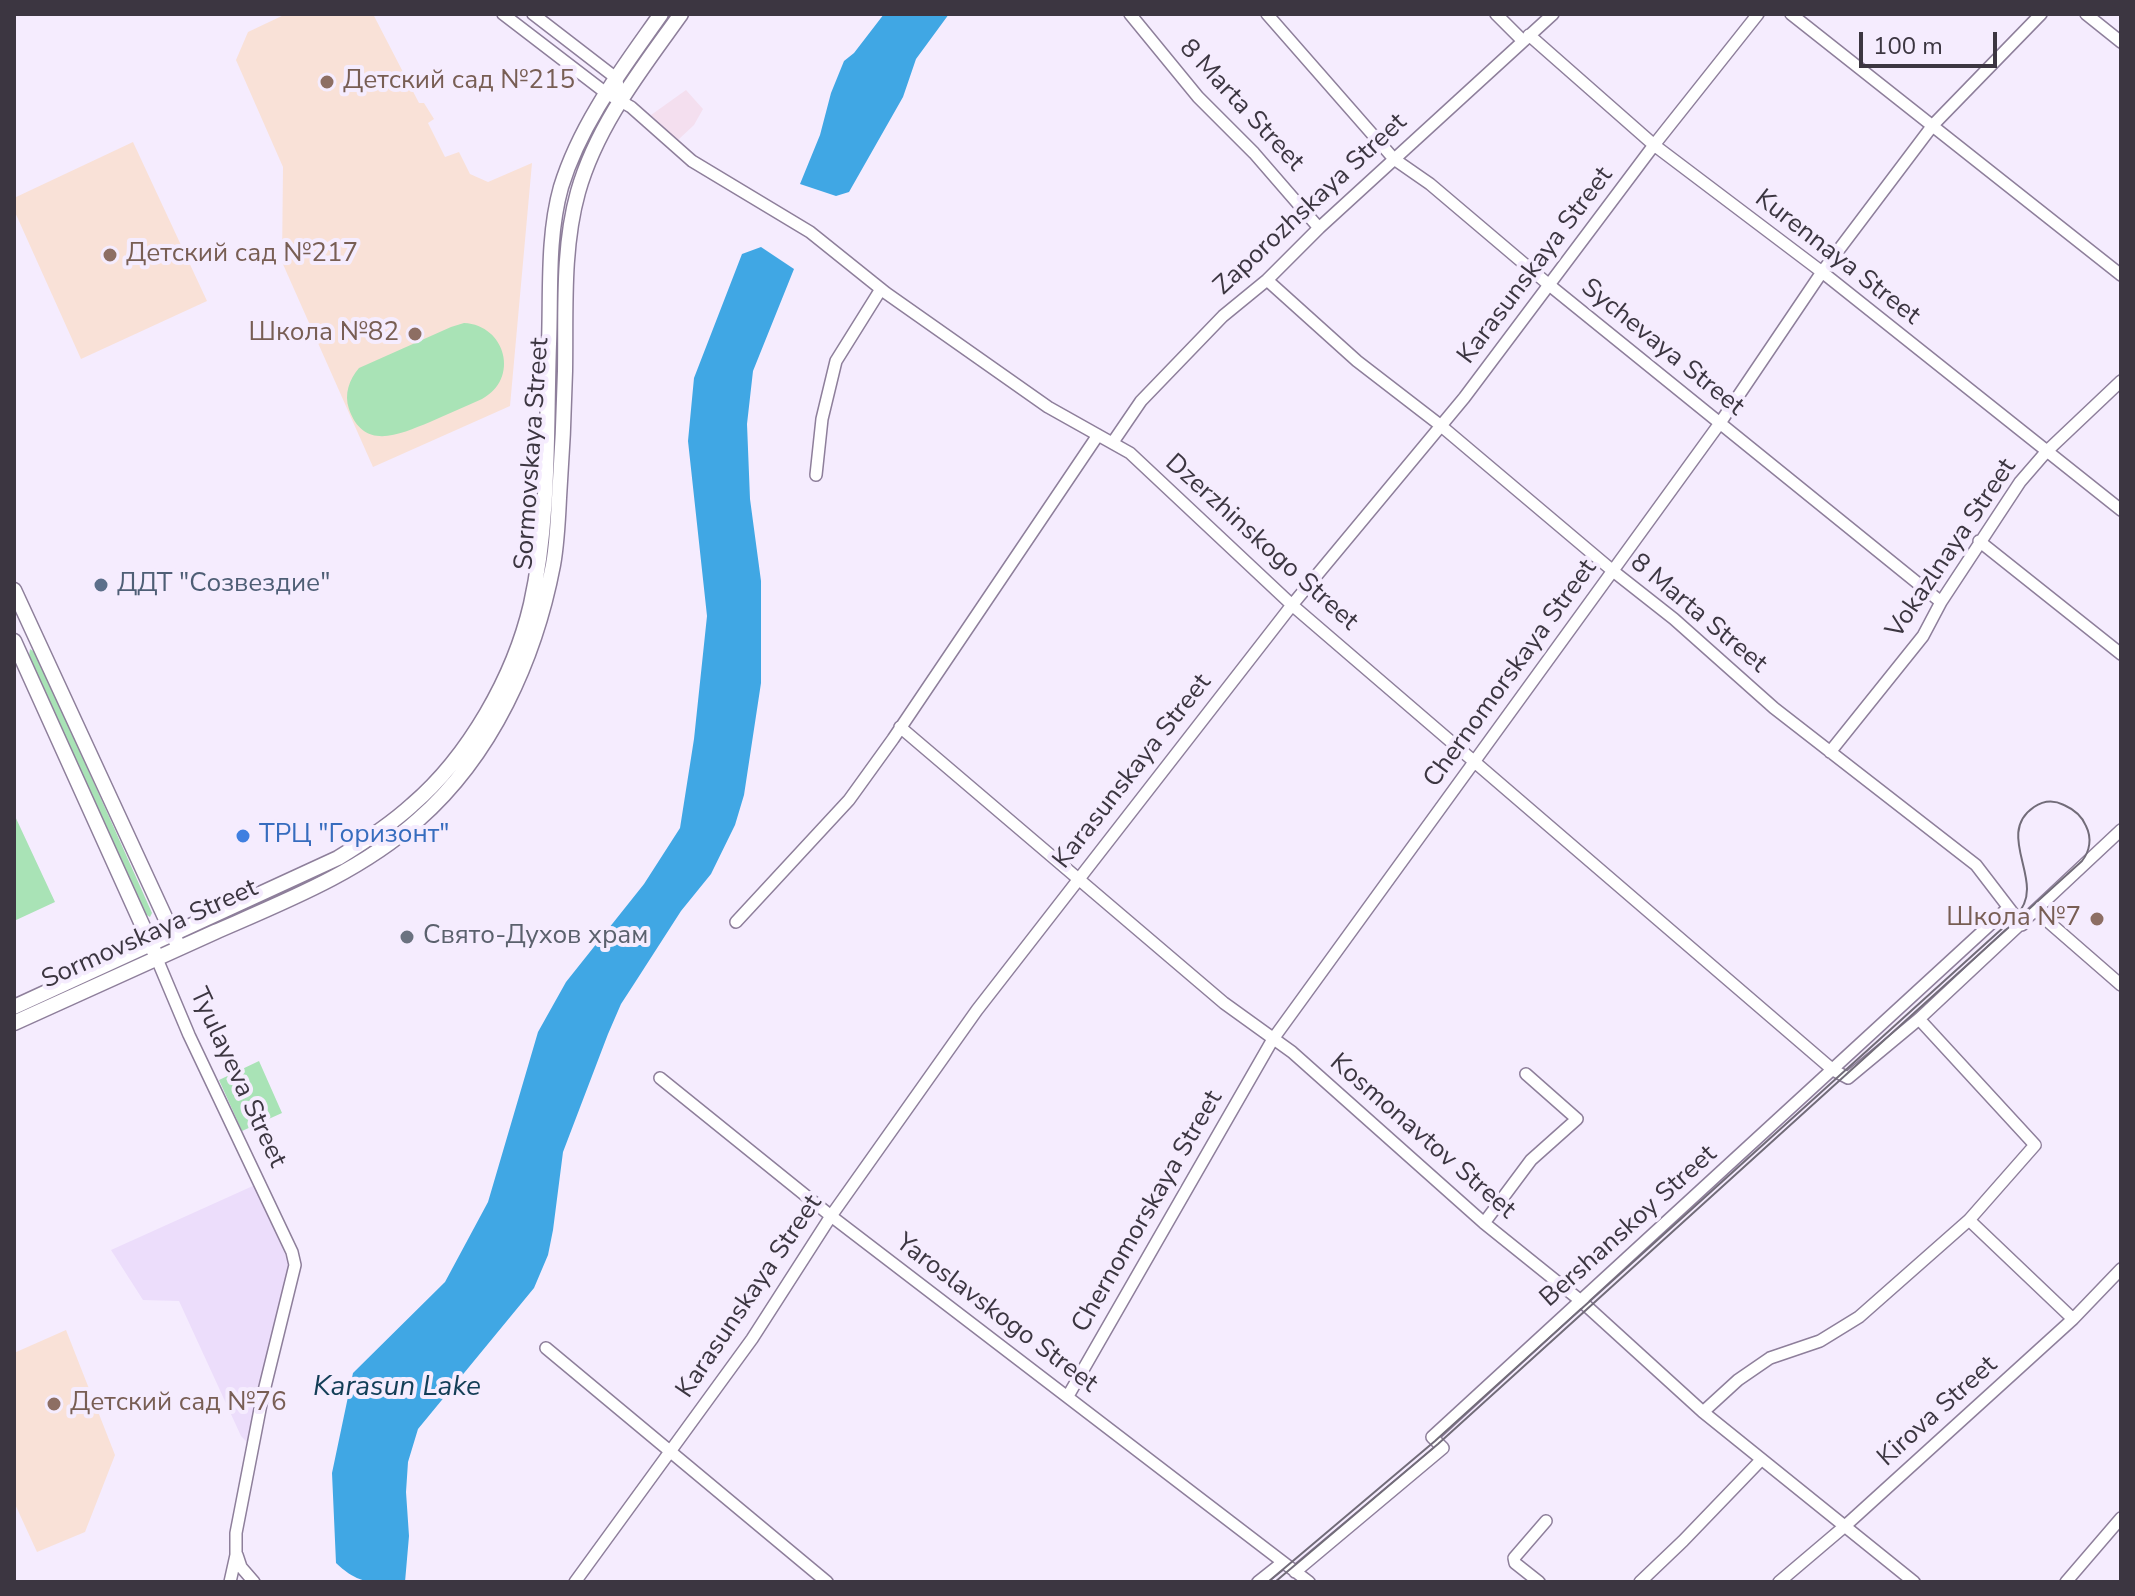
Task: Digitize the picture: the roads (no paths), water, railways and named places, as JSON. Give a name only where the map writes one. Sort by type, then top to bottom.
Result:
[{"type":"main road","name":"Sormovskaya Street","points":[[545,566],[553,227],[561,188],[573,154],[606,93],[661,14]]},
{"type":"main road","name":"Sormovskaya Street","points":[[14,1023],[154,952],[305,892],[363,861],[418,820],[448,791],[470,762],[508,702],[527,658],[545,566],[564,430],[571,223],[593,149],[622,100],[681,14]]},
{"type":"main road","points":[[14,590],[176,942]]},
{"type":"main road","name":"Tyulayeva Street","points":[[14,641],[154,952]]},
{"type":"main road","name":"Sormovskaya Street","points":[[14,1007],[154,952]]},
{"type":"street","name":"Dzerzhinskogo Street","points":[[503,14],[606,93],[622,100],[692,161],[810,232],[950,340],[1048,407],[1113,442],[1146,467],[1292,605],[1833,1070]]},
{"type":"street","points":[[533,14],[616,78],[622,100]]},
{"type":"street","name":"8 Marta Street","points":[[1130,14],[1198,97],[1264,163],[1319,228]]},
{"type":"street","name":"Sychevaya Street","points":[[1267,14],[1394,159],[1430,184],[1548,284],[1941,602]]},
{"type":"street","name":"Kurennaya Street","points":[[1496,14],[1654,145],[1822,272],[2121,510]]},
{"type":"street","name":"Zaporozhskaya Street","points":[[1113,442],[1141,401],[1223,316],[1267,280],[1319,228],[1553,14]]},
{"type":"street","name":"Karasunskaya Street","points":[[575,1582],[787,1287],[831,1216],[977,1010],[1292,605],[1464,398],[1654,145],[1758,14]]},
{"type":"street","points":[[1791,14],[2121,275]]},
{"type":"street","name":"Chernomorskaya Street","points":[[1068,1396],[1273,1039],[1720,423],[1822,272],[1933,125],[2041,14]]},
{"type":"street","points":[[2086,14],[2121,42]]},
{"type":"street","name":"8 Marta Street","points":[[1267,280],[1357,361],[1440,425],[1674,619],[1774,708],[1976,865],[2022,925]]},
{"type":"street","points":[[816,475],[822,419],[836,361],[881,289]]},
{"type":"street","name":"Vokazlnaya Street","points":[[1830,752],[1923,636],[1979,541],[2020,482],[2046,452],[2121,381]]},
{"type":"street","points":[[736,922],[849,800],[1098,435]]},
{"type":"street","points":[[1979,541],[2121,654]]},
{"type":"street","name":"Kosmonavtov Street","points":[[900,727],[1079,877],[1212,994],[1292,1052],[1484,1223],[1581,1301],[1703,1412],[1914,1582]]},
{"type":"street","points":[[1833,1070],[1848,1078],[1919,1019],[2121,830]]},
{"type":"street","name":"Bershanskoy Street","points":[[1295,1572],[1443,1448],[1432,1437],[2008,908]]},
{"type":"street","points":[[2036,911],[2121,985]]},
{"type":"street","name":"Tyulayeva Street","points":[[154,952],[195,1048],[292,1252],[295,1265],[262,1399],[236,1533],[236,1555],[230,1582]]},
{"type":"street","points":[[1703,1412],[1738,1380],[1770,1358],[1820,1341],[1859,1317],[1969,1220],[2035,1145],[1919,1019]]},
{"type":"street","points":[[1484,1223],[1531,1160],[1577,1119],[1526,1074]]},
{"type":"street","name":"Yaroslavskogo Street","points":[[660,1078],[831,1216],[1309,1582]]},
{"type":"street","points":[[1969,1220],[2073,1319]]},
{"type":"street","name":"Kirova Street","points":[[1779,1582],[2073,1319],[2121,1269]]},
{"type":"street","points":[[546,1348],[827,1582]]},
{"type":"street","points":[[1640,1582],[1761,1460]]},
{"type":"street","points":[[2066,1582],[2121,1518]]},
{"type":"street","points":[[1539,1582],[1515,1563],[1514,1558],[1546,1521]]},
{"type":"street","points":[[236,1555],[241,1567],[254,1582]]},
{"type":"street","points":[[1258,1582],[1282,1563]]},
{"type":"water","points":[[884,14],[949,14],[916,59],[903,97],[849,192],[836,196],[800,184],[844,61],[854,53]]},
{"type":"water","name":"Karasun Lake","points":[[761,247],[794,269],[753,371],[747,424],[750,499],[761,581],[761,683],[744,795],[735,825],[711,874],[681,911],[621,1004],[563,1152],[548,1255],[534,1288],[418,1429],[408,1462],[406,1492],[409,1536],[405,1582],[360,1579],[336,1563],[332,1473],[353,1373],[445,1282],[488,1202],[538,1032],[566,982],[644,884],[680,828],[694,739],[707,616],[688,441],[694,378],[742,254]]},
{"type":"tram line","points":[[1268,1582],[1435,1441],[2015,917],[2027,893],[2018,835],[2025,815],[2037,805],[2052,802],[2060,803],[2080,816],[2089,840],[2082,861],[1438,1444],[1275,1582]]},
{"type":"place","name":"Детский сад №215","points":[[327,82]]},
{"type":"place","name":"Детский сад №217","points":[[110,255]]},
{"type":"place","name":"Школа №82","points":[[415,334]]},
{"type":"place","name":"ДДТ \"Созвездие\"","points":[[101,585]]},
{"type":"place","name":"ТРЦ \"Горизонт\"","points":[[243,836]]},
{"type":"place","name":"Школа №7","points":[[2097,919]]},
{"type":"place","name":"Свято-Духов храм","points":[[407,937]]},
{"type":"place","name":"Детский сад №76","points":[[54,1404]]}]
